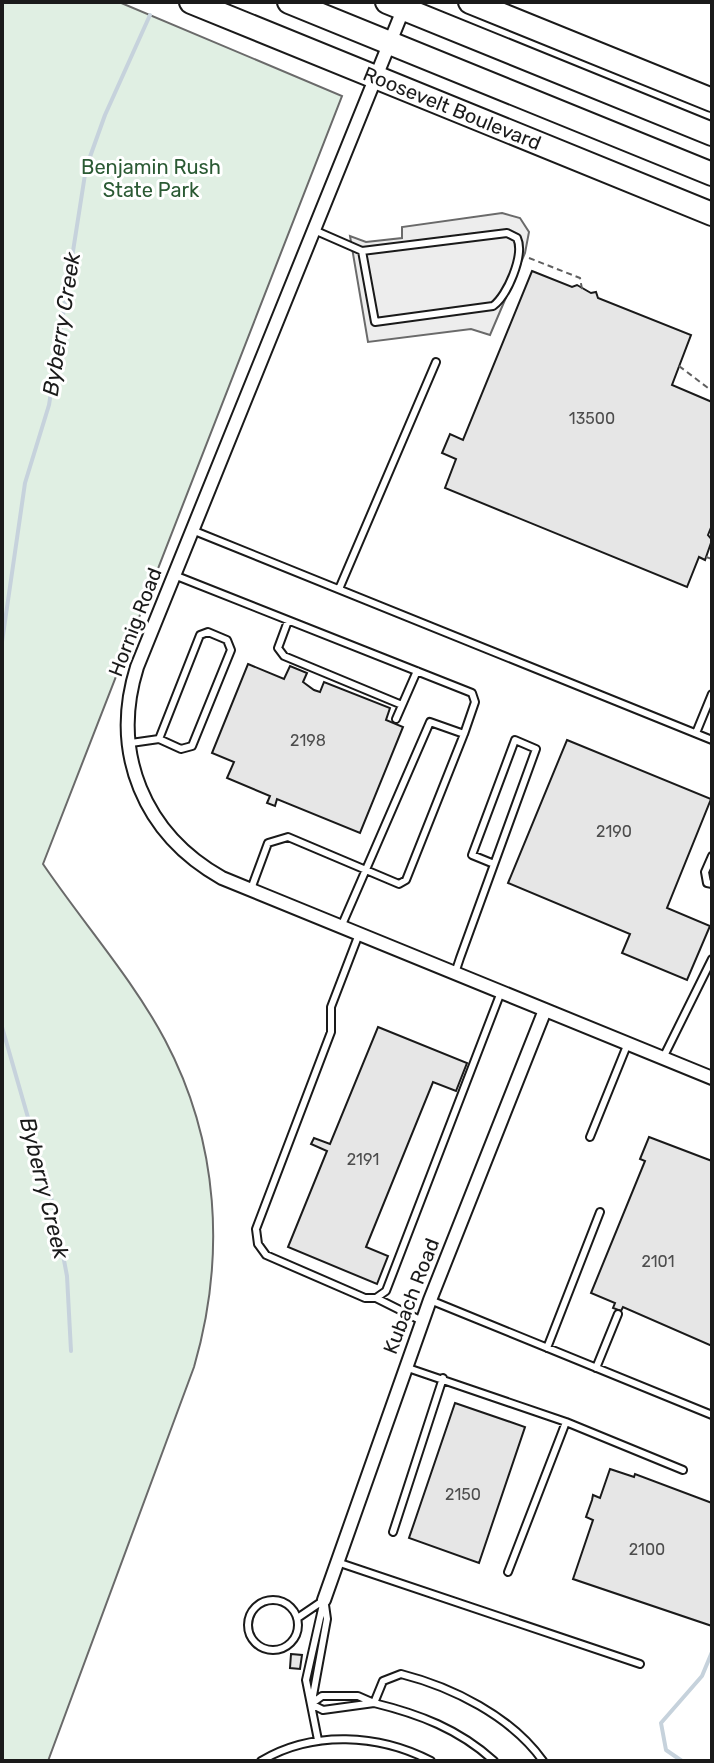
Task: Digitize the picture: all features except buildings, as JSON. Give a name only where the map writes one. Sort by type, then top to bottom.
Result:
[{"type":"highway","name":"Roosevelt Boulevard","points":[[191,2],[712,214]]},
{"type":"highway","points":[[225,2],[273,35]]},
{"type":"highway","name":"Roosevelt Boulevard","points":[[289,2],[712,174]]},
{"type":"highway","points":[[470,2],[712,100]]},
{"type":"highway","points":[[399,4],[712,134]]},
{"type":"street","name":"Hornig Road","points":[[399,4],[390,43],[132,680],[126,713],[127,744],[137,786],[165,833],[205,868],[250,890],[712,1078]]},
{"type":"street","name":"Kubach Road","points":[[324,1600],[422,1321],[545,1010]]},
{"type":"lane","points":[[314,230],[362,251],[500,233],[513,234],[520,243],[519,257],[501,300],[493,306],[375,322],[362,251]]},
{"type":"lane","points":[[339,589],[436,362]]},
{"type":"lane","points":[[192,530],[712,740]]},
{"type":"lane","points":[[174,575],[472,693],[475,702],[406,880],[399,884],[288,837],[268,843],[250,890]]},
{"type":"lane","points":[[288,621],[278,648],[284,656],[402,705]]},
{"type":"lane","points":[[127,744],[159,739],[181,749],[192,746],[231,650],[227,640],[208,632],[200,635],[159,739]]},
{"type":"lane","points":[[396,719],[417,671]]},
{"type":"lane","points":[[696,733],[712,694]]},
{"type":"lane","points":[[341,927],[430,722],[464,734]]},
{"type":"lane","points":[[455,973],[536,749],[515,740],[472,855],[494,864]]},
{"type":"lane","points":[[712,856],[705,872],[707,883],[712,884]]},
{"type":"lane","points":[[359,934],[331,1007],[331,1032],[256,1229],[258,1244],[266,1255],[365,1298],[376,1298],[422,1321]]},
{"type":"lane","points":[[663,1058],[712,959]]},
{"type":"lane","points":[[376,1298],[386,1291],[501,992]]},
{"type":"lane","points":[[590,1137],[628,1043]]},
{"type":"lane","points":[[547,1348],[600,1212]]},
{"type":"lane","points":[[430,1300],[712,1415]]},
{"type":"lane","points":[[596,1368],[618,1314]]},
{"type":"lane","points":[[405,1367],[566,1422],[683,1470]]},
{"type":"lane","points":[[393,1532],[443,1378]]},
{"type":"lane","points":[[508,1572],[566,1422]]},
{"type":"lane","points":[[337,1562],[640,1664]]},
{"type":"lane","points":[[299,1617],[290,1606],[270,1602],[255,1611],[248,1622],[248,1633],[261,1648],[281,1647],[296,1633],[299,1617],[324,1600],[327,1619],[311,1704],[318,1740]]},
{"type":"lane","points":[[374,1703],[383,1681],[390,1675],[401,1674],[423,1680],[461,1696],[501,1721],[543,1761]]},
{"type":"lane","points":[[311,1704],[322,1696],[358,1696],[410,1712],[448,1727],[494,1761]]},
{"type":"lane","points":[[311,1704],[323,1710],[374,1703]]},
{"type":"lane","points":[[261,1761],[318,1740],[387,1743],[431,1761]]},
{"type":"path","points":[[529,258],[580,278],[582,289]]},
{"type":"path","points":[[679,366],[712,391]]},
{"type":"path","points":[[706,557],[712,559]]},
{"type":"green space","name":"Benjamin Rush State Park","points":[[2,2],[119,2],[342,96],[43,864],[138,995],[165,1040],[183,1079],[197,1119],[206,1159],[212,1200],[213,1242],[211,1284],[194,1367],[48,1761],[2,1761]]},
{"type":"shaded area","points":[[502,213],[520,218],[529,232],[525,253],[490,335],[471,329],[368,342],[350,236],[366,242],[402,238],[402,227]]},
{"type":"waterway","name":"Byberry Creek","points":[[2,642],[25,483],[49,405],[86,168],[105,115],[150,15]]},
{"type":"waterway","name":"Byberry Creek","points":[[2,1027],[54,1208],[67,1276],[71,1351]]},
{"type":"waterway","points":[[682,1761],[666,1750],[661,1723],[702,1676],[712,1652]]}]
